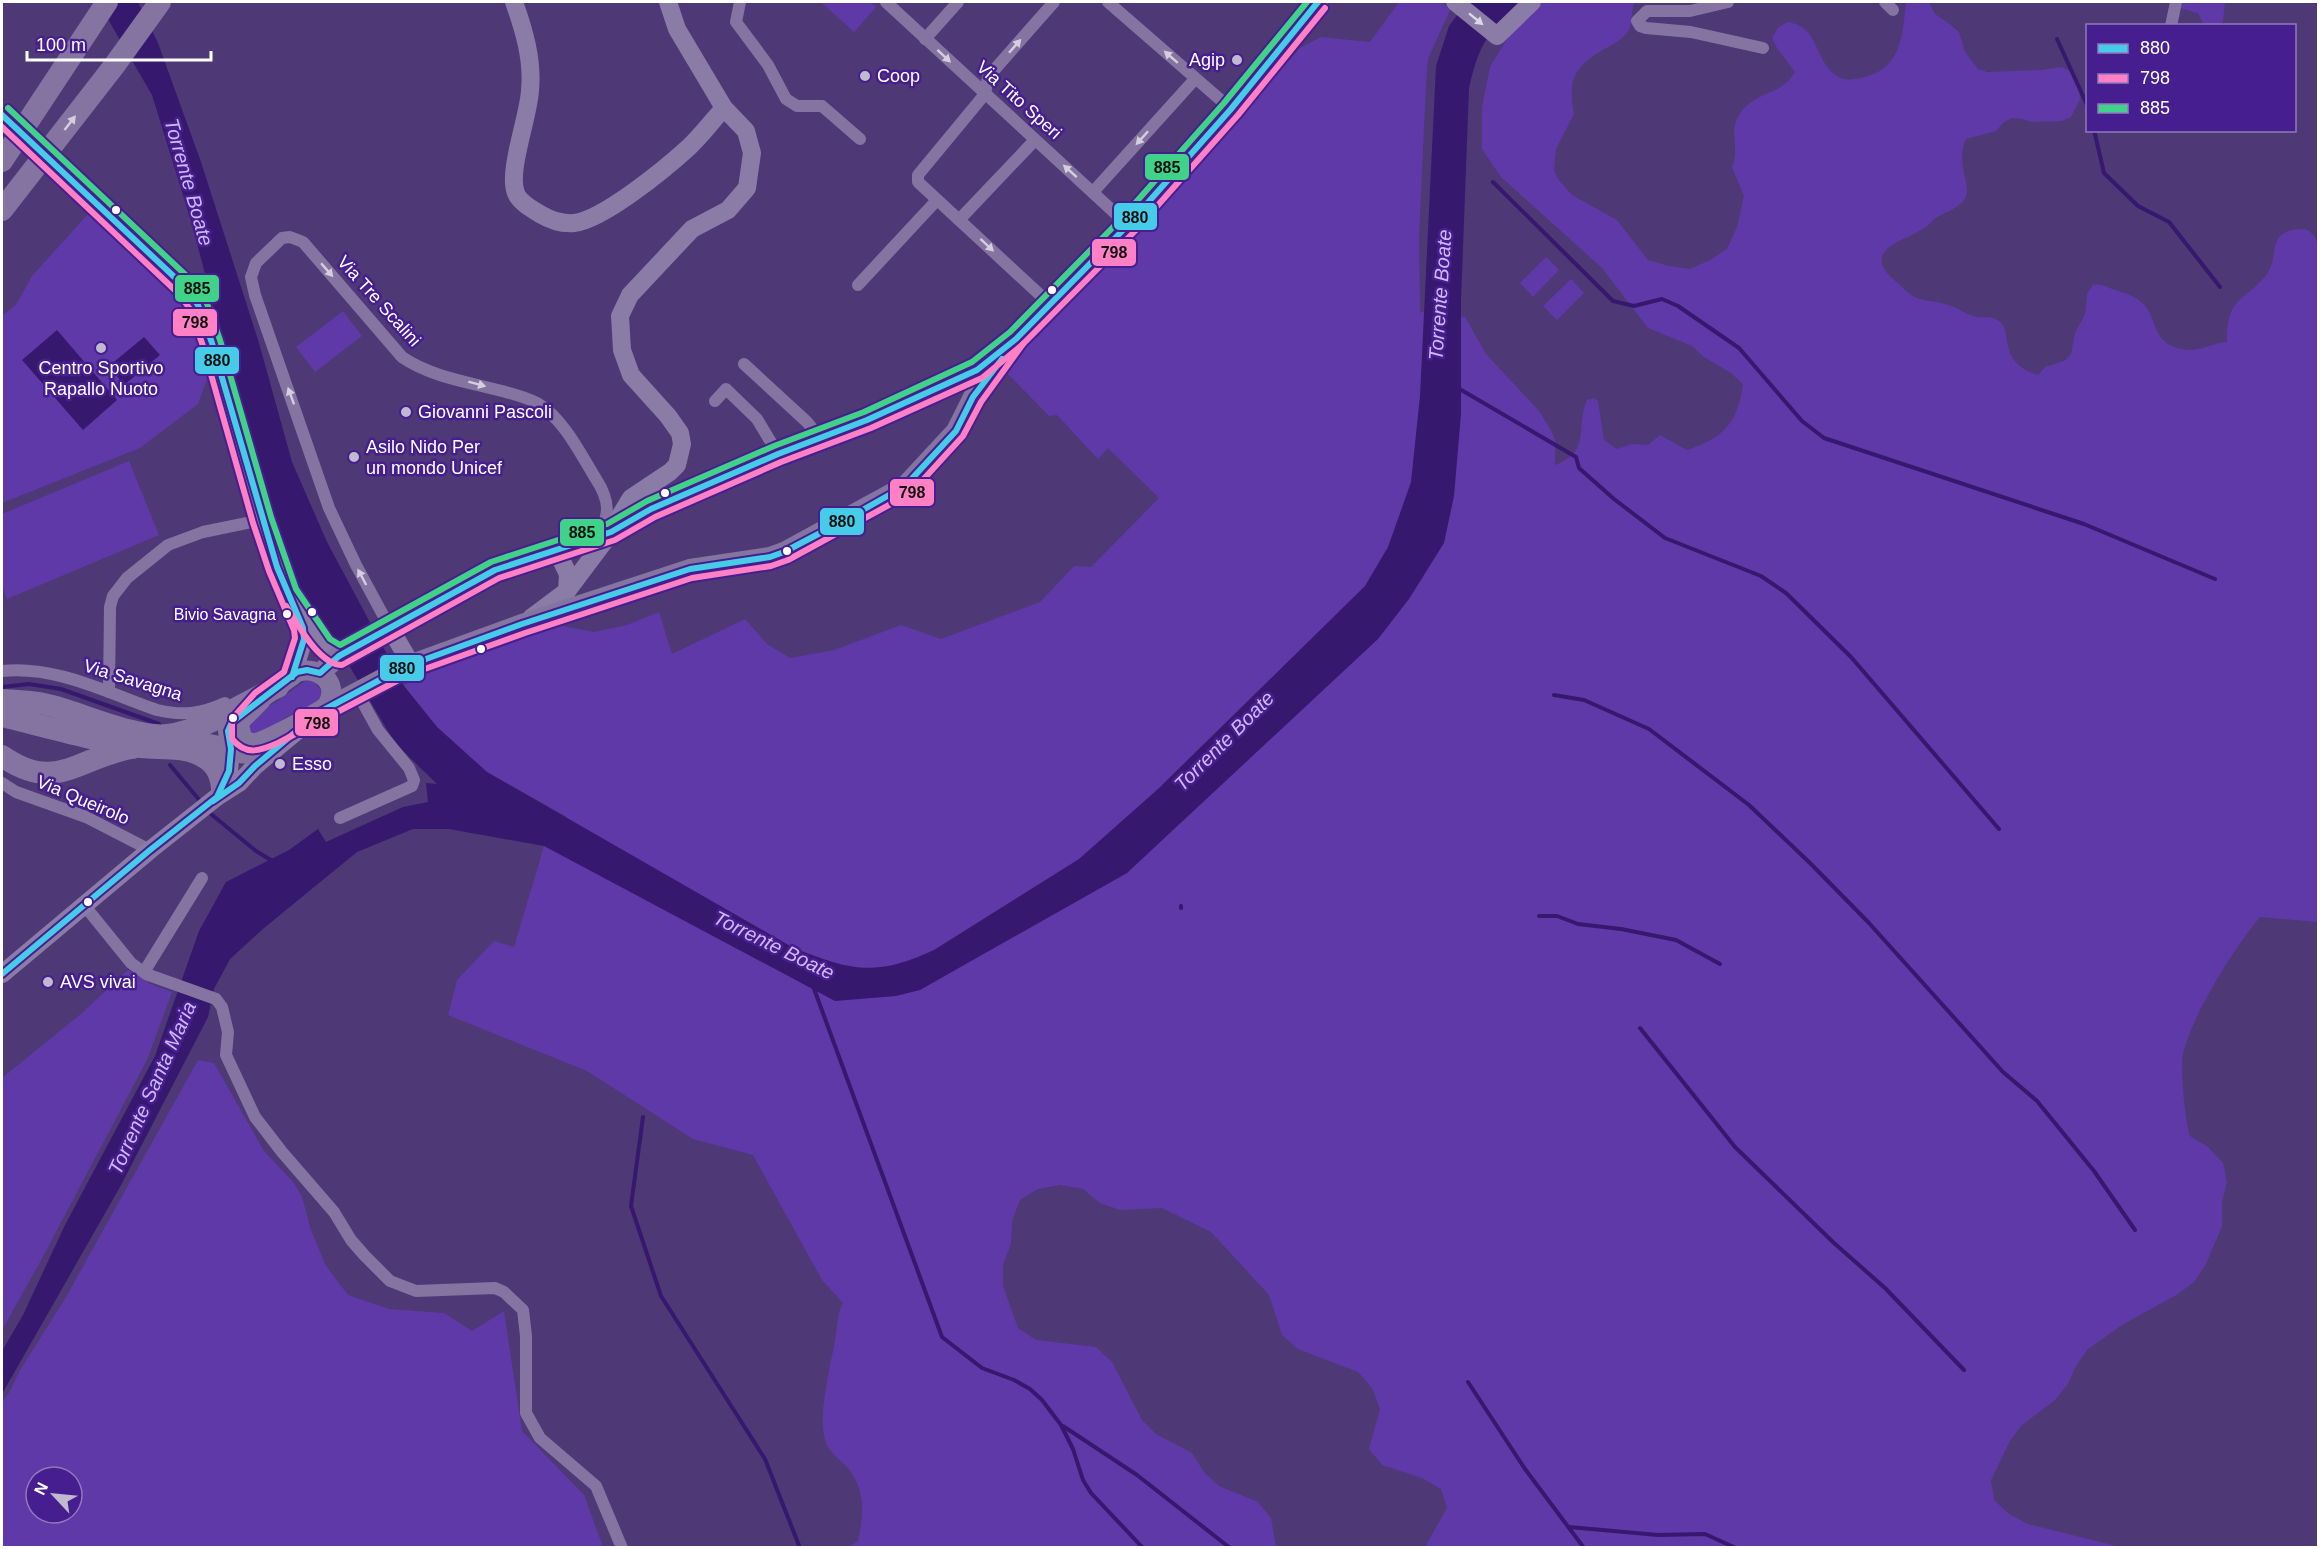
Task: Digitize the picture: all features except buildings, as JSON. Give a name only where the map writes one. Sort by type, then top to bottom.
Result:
[{"type":"highway","points":[[2,161],[107,2]]},
{"type":"highway","points":[[4,209],[157,6]]},
{"type":"highway","points":[[2,756],[13,764],[31,771],[51,774],[140,741],[207,725],[261,694],[279,687]]},
{"type":"highway","points":[[2,693],[32,690],[79,702],[102,712],[140,741]]},
{"type":"highway","points":[[2,700],[49,705],[140,741]]},
{"type":"highway","points":[[2,705],[128,735],[140,741]]},
{"type":"highway","points":[[2,716],[192,751],[203,756],[216,767],[220,774],[213,800]]},
{"type":"highway","points":[[2,726],[80,743],[140,741],[231,749]]},
{"type":"highway","points":[[2,745],[30,763],[52,767],[74,767]]},
{"type":"main road","points":[[320,673],[339,656],[495,570],[611,532],[651,509],[959,380],[977,370],[1017,339],[1128,225],[1230,109],[1318,2]]},
{"type":"main road","points":[[279,687],[242,719],[239,733],[244,740],[253,743],[275,735],[406,667],[522,624],[690,569],[770,557],[784,552],[905,486],[956,431],[973,397],[1017,339]]},
{"type":"main road","points":[[275,735],[253,754],[238,754],[231,749],[228,731],[232,722],[303,670],[320,673],[328,681],[331,692],[328,703],[318,713]]},
{"type":"street","points":[[514,2],[530,54],[530,90],[514,171],[516,194],[529,208],[552,220],[575,223],[592,218],[625,197],[689,147],[724,108]]},
{"type":"street","points":[[589,540],[599,531],[608,512],[670,472],[677,465],[682,444],[677,427],[631,375],[622,350],[620,316],[630,295],[692,229],[728,210],[747,188],[752,153],[746,130],[724,108],[677,29],[668,2]]},
{"type":"street","points":[[741,2],[736,22],[768,64],[786,99],[796,106],[822,106],[860,139]]},
{"type":"street","points":[[925,39],[958,2]]},
{"type":"street","points":[[1052,305],[918,182],[918,175],[985,94],[988,77],[1054,2]]},
{"type":"street","points":[[1108,2],[1230,109]]},
{"type":"street","points":[[1455,2],[1497,36],[1532,2]]},
{"type":"street","points":[[1728,2],[1690,11],[1647,11],[1637,21],[1640,26],[1646,28],[1691,32],[1763,48]]},
{"type":"street","points":[[2171,24],[2176,2]]},
{"type":"street","name":"Via Tito Speri","points":[[894,4],[925,39],[1128,225]]},
{"type":"street","points":[[1093,192],[1195,79]]},
{"type":"street","points":[[959,220],[1035,140]]},
{"type":"street","points":[[58,168],[184,287],[198,305],[212,343],[262,520],[303,628],[304,639],[279,687]]},
{"type":"street","points":[[858,285],[937,200]]},
{"type":"street","name":"Via Tre Scalini","points":[[386,631],[329,508],[255,295],[251,277],[256,263],[282,238],[290,237],[303,242],[402,357],[419,369],[519,396],[537,403],[550,413],[601,487],[608,505],[608,512]]},
{"type":"street","points":[[744,364],[807,422],[820,438]]},
{"type":"street","points":[[959,380],[971,390],[973,397]]},
{"type":"street","points":[[715,401],[726,389],[757,419],[778,454]]},
{"type":"street","points":[[522,624],[567,591],[611,532],[617,518],[631,498]]},
{"type":"street","points":[[109,692],[110,608],[112,596],[127,578],[168,545],[202,532],[262,520]]},
{"type":"street","points":[[557,551],[568,574],[567,591]]},
{"type":"street","points":[[288,593],[323,645],[339,656]]},
{"type":"street","points":[[309,625],[319,656],[320,673]]},
{"type":"street","points":[[386,631],[406,667]]},
{"type":"street","name":"Via Savagna","points":[[2,671],[27,669],[51,674],[157,710],[189,715],[215,708],[270,682],[279,687]]},
{"type":"street","points":[[340,818],[412,786],[414,780],[409,768],[378,730],[359,692]]},
{"type":"street","points":[[2,974],[150,850],[213,800],[239,783],[255,766],[318,713]]},
{"type":"street","points":[[213,800],[229,771],[231,749]]},
{"type":"street","name":"Via Queirolo","points":[[2,783],[16,792],[86,818],[150,850]]},
{"type":"street","points":[[144,972],[202,878]]},
{"type":"street","points":[[84,906],[131,963],[144,972],[216,999],[222,1007],[228,1032],[226,1055],[255,1117],[334,1212],[351,1240],[390,1281],[416,1291],[495,1288],[504,1292],[523,1310],[526,1336],[526,1413],[540,1438],[596,1486],[622,1548]]},
{"type":"shaded area","points":[[821,2],[870,2],[876,7],[854,32]]},
{"type":"shaded area","points":[[1399,2],[1442,2],[1450,10],[1428,59],[1419,237],[1420,312],[1465,317],[1486,354],[1539,411],[1551,430],[1555,440],[1555,465],[1574,453],[1578,445],[1587,400],[1594,398],[1598,401],[1604,440],[1617,449],[1632,444],[1648,445],[1660,435],[1687,450],[1710,440],[1727,427],[1737,409],[1743,384],[1692,346],[1648,328],[1602,268],[1501,177],[1482,149],[1482,107],[1490,67],[1513,29],[1542,2],[1635,2],[1627,33],[1617,42],[1594,55],[1576,75],[1572,92],[1574,114],[1556,149],[1554,170],[1558,179],[1572,195],[1617,220],[1648,260],[1690,269],[1727,249],[1737,227],[1744,196],[1732,167],[1735,153],[1735,123],[1744,108],[1751,102],[1782,86],[1795,72],[1772,38],[1778,28],[1787,22],[1797,24],[1810,35],[1834,74],[1840,78],[1861,78],[1875,74],[1892,59],[1901,39],[1906,2],[1929,2],[1935,14],[1959,32],[1965,52],[1978,69],[1987,72],[2062,67],[2071,71],[2077,78],[2080,99],[2071,117],[2062,121],[2032,122],[2012,118],[1996,131],[1966,139],[1962,157],[1967,189],[1964,200],[1927,226],[1892,245],[1882,256],[1883,266],[1889,275],[1914,297],[1952,306],[1973,316],[1993,318],[2001,323],[2005,329],[2010,353],[2024,369],[2038,375],[2045,367],[2064,361],[2071,354],[2075,333],[2085,314],[2087,294],[2093,285],[2105,286],[2129,294],[2138,300],[2147,308],[2159,335],[2172,346],[2194,350],[2227,342],[2233,308],[2267,274],[2271,267],[2277,240],[2281,235],[2288,231],[2303,229],[2312,233],[2318,245],[2318,922],[2260,917],[2238,946],[2215,983],[2188,1038],[2183,1054],[2182,1072],[2190,1136],[2208,1147],[2223,1163],[2227,1182],[2222,1203],[2222,1226],[2206,1264],[2194,1282],[2178,1294],[2122,1325],[2088,1349],[2076,1366],[2068,1384],[2055,1400],[2022,1425],[2010,1441],[1991,1480],[1994,1500],[2009,1514],[2028,1524],[2120,1547],[1425,1547],[1447,1508],[1441,1489],[1422,1478],[1382,1465],[1369,1449],[1380,1409],[1372,1388],[1358,1372],[1298,1349],[1282,1335],[1269,1295],[1211,1232],[1162,1208],[1120,1210],[1100,1203],[1083,1189],[1060,1185],[1038,1189],[1020,1200],[1012,1221],[1011,1244],[1003,1265],[1003,1286],[1018,1328],[1036,1340],[1096,1347],[1112,1362],[1142,1420],[1156,1434],[1192,1453],[1204,1472],[1219,1486],[1258,1502],[1271,1518],[1276,1547],[849,1547],[858,1541],[862,1511],[860,1493],[847,1467],[827,1446],[823,1432],[826,1389],[838,1318],[843,1303],[822,1280],[753,1155],[693,1139],[587,1071],[448,1015],[457,980],[494,941],[514,947],[544,846],[567,817],[487,772],[437,727],[404,686],[414,677],[430,669],[557,625],[594,632],[627,625],[659,612],[672,654],[745,619],[767,644],[790,658],[834,650],[901,625],[941,639],[1040,602],[1074,566],[1091,567],[1159,498],[1108,448],[1098,459],[1057,415],[1049,416],[1007,373],[1007,366],[1198,162],[1201,163],[1300,48],[1321,37],[1370,42]]},
{"type":"shaded area","points":[[2181,2],[2225,2],[2221,24],[2204,24],[2198,13],[2180,8]]},
{"type":"shaded area","name":"Centro Sportivo Rapallo Nuoto","points":[[89,213],[184,306],[197,336],[207,379],[198,404],[140,448],[2,503],[2,316],[16,305],[32,276]]},
{"type":"shaded area","points":[[1546,257],[1559,270],[1533,297],[1520,283]]},
{"type":"shaded area","points":[[1571,279],[1584,293],[1557,320],[1543,306]]},
{"type":"shaded area","points":[[343,311],[362,336],[315,372],[296,347]]},
{"type":"shaded area","points":[[129,461],[159,535],[7,599],[2,585],[2,514]]},
{"type":"shaded area","points":[[305,681],[314,681],[322,692],[320,698],[313,704],[286,717],[259,736],[250,735],[246,717],[276,702]]},
{"type":"shaded area","points":[[128,970],[148,983],[172,992],[147,1060],[2,1330],[2,1078],[82,1013]]},
{"type":"shaded area","points":[[198,1060],[214,1063],[264,1151],[294,1183],[302,1197],[311,1230],[326,1266],[348,1295],[389,1309],[444,1313],[472,1331],[504,1311],[522,1431],[584,1495],[603,1547],[2,1547],[2,1402],[66,1297]]},
{"type":"water","points":[[98,2],[138,2],[158,43],[201,162],[259,343],[292,462],[327,542],[404,686],[437,727],[487,772],[792,947],[830,961],[863,968],[914,959],[934,950],[1079,859],[1158,789],[1365,586],[1388,547],[1411,482],[1420,396],[1436,66],[1449,26],[1467,2],[1522,2],[1501,21],[1486,39],[1469,88],[1461,301],[1461,414],[1454,496],[1444,543],[1409,599],[1378,639],[1127,873],[920,990],[896,996],[835,1001],[544,846],[449,829],[413,829],[357,852],[264,928],[230,959],[214,989],[208,1017],[120,1187],[2,1394],[2,1351],[23,1315],[65,1225],[155,1056],[199,931],[226,882],[289,850],[318,829],[326,842],[403,807],[428,802],[426,783],[437,784],[395,743],[337,645],[312,618],[287,566],[271,527],[192,224],[152,95]]},
{"type":"water","points":[[57,330],[117,400],[83,430],[22,360]]},
{"type":"water","points":[[144,337],[160,355],[124,385],[109,366]]},
{"type":"waterway","points":[[2057,39],[2086,103]]},
{"type":"waterway","points":[[2094,132],[2104,173],[2138,206],[2169,222],[2220,287]]},
{"type":"waterway","points":[[1493,182],[1613,301],[1634,306],[1662,299],[1678,306],[1739,348],[1802,421],[1824,438],[2084,524],[2215,579]]},
{"type":"waterway","points":[[1458,388],[1576,457],[1579,468],[1614,499],[1665,538],[1761,576],[1786,593],[1851,657],[1999,829]]},
{"type":"waterway","points":[[2,687],[29,684],[61,689],[159,724]]},
{"type":"waterway","points":[[1554,695],[1584,700],[1649,729],[1749,805],[1869,923],[2003,1072],[2037,1101],[2094,1171],[2135,1230]]},
{"type":"waterway","points":[[170,765],[201,802]]},
{"type":"waterway","points":[[211,814],[256,851],[274,862]]},
{"type":"waterway","points":[[1539,916],[1557,916],[1578,924],[1621,929],[1676,940],[1720,964]]},
{"type":"waterway","name":"Torrente Boate","points":[[813,986],[942,1337],[982,1368],[1014,1380],[1030,1389],[1042,1400],[1061,1425],[1073,1449],[1083,1480],[1091,1493],[1143,1548]]},
{"type":"waterway","points":[[1640,1028],[1735,1147],[1834,1243],[1885,1288],[1964,1370]]},
{"type":"waterway","points":[[643,1117],[631,1206],[661,1296],[765,1459],[800,1548]]},
{"type":"waterway","points":[[1468,1382],[1525,1469],[1584,1548]]},
{"type":"waterway","points":[[1063,1426],[1137,1475],[1230,1548]]},
{"type":"waterway","points":[[1569,1527],[1658,1535],[1705,1534],[1736,1548]]},
{"type":"tunnel","points":[[11,124],[53,163]]},
{"type":"transit line","name":"885","points":[[8,108],[191,280],[206,301],[220,340],[271,517],[296,589],[330,639],[340,645],[491,562],[607,524],[647,501],[774,446],[864,412],[972,362],[1010,332],[1121,219],[1224,103],[1307,2]]},
{"type":"transit line","name":"880","points":[[2,974],[217,797],[229,771],[231,749],[228,731],[232,722],[297,672],[307,670],[320,673],[339,656],[495,570],[611,532],[651,509],[778,454],[867,420],[977,370],[1016,339],[1128,225],[1231,109],[1318,2]]},
{"type":"transit line","name":"798","points":[[286,606],[317,651],[333,663],[342,665],[499,578],[615,540],[655,517],[781,462],[871,428],[982,378],[1022,345],[1135,231],[1238,115],[1325,8]]},
{"type":"transit line","name":"880","points":[[2,115],[185,287],[198,305],[212,343],[277,567],[303,628],[304,639],[292,677]]},
{"type":"transit line","name":"798","points":[[2,127],[178,293],[190,309],[203,346],[253,523],[269,571],[294,630],[295,638],[284,672],[255,693],[232,719],[232,739],[248,750],[259,750],[278,743],[408,675],[525,633],[692,578],[771,566],[788,560],[911,493],[963,436],[981,402],[1023,344]]},
{"type":"transit line","name":"880","points":[[213,801],[239,783],[255,766],[318,713],[404,667],[522,624],[690,569],[770,557],[845,520],[905,486],[956,431],[973,397],[1002,359]]},
{"type":"place","name":"Agip","points":[[1237,60]]},
{"type":"place","name":"Coop","points":[[865,76]]},
{"type":"place","name":"Centro Sportivo Rapallo Nuoto","points":[[101,348]]},
{"type":"place","name":"Giovanni Pascoli","points":[[406,412]]},
{"type":"place","name":"Asilo Nido Per un mondo Unicef","points":[[354,457]]},
{"type":"place","name":"Bivio Savagna","points":[[287,614]]},
{"type":"place","name":"Esso","points":[[280,764]]},
{"type":"place","name":"AVS vivai","points":[[48,982]]},
{"type":"water label","name":"Torrente Santa Maria","points":[[152,1088]]}]
